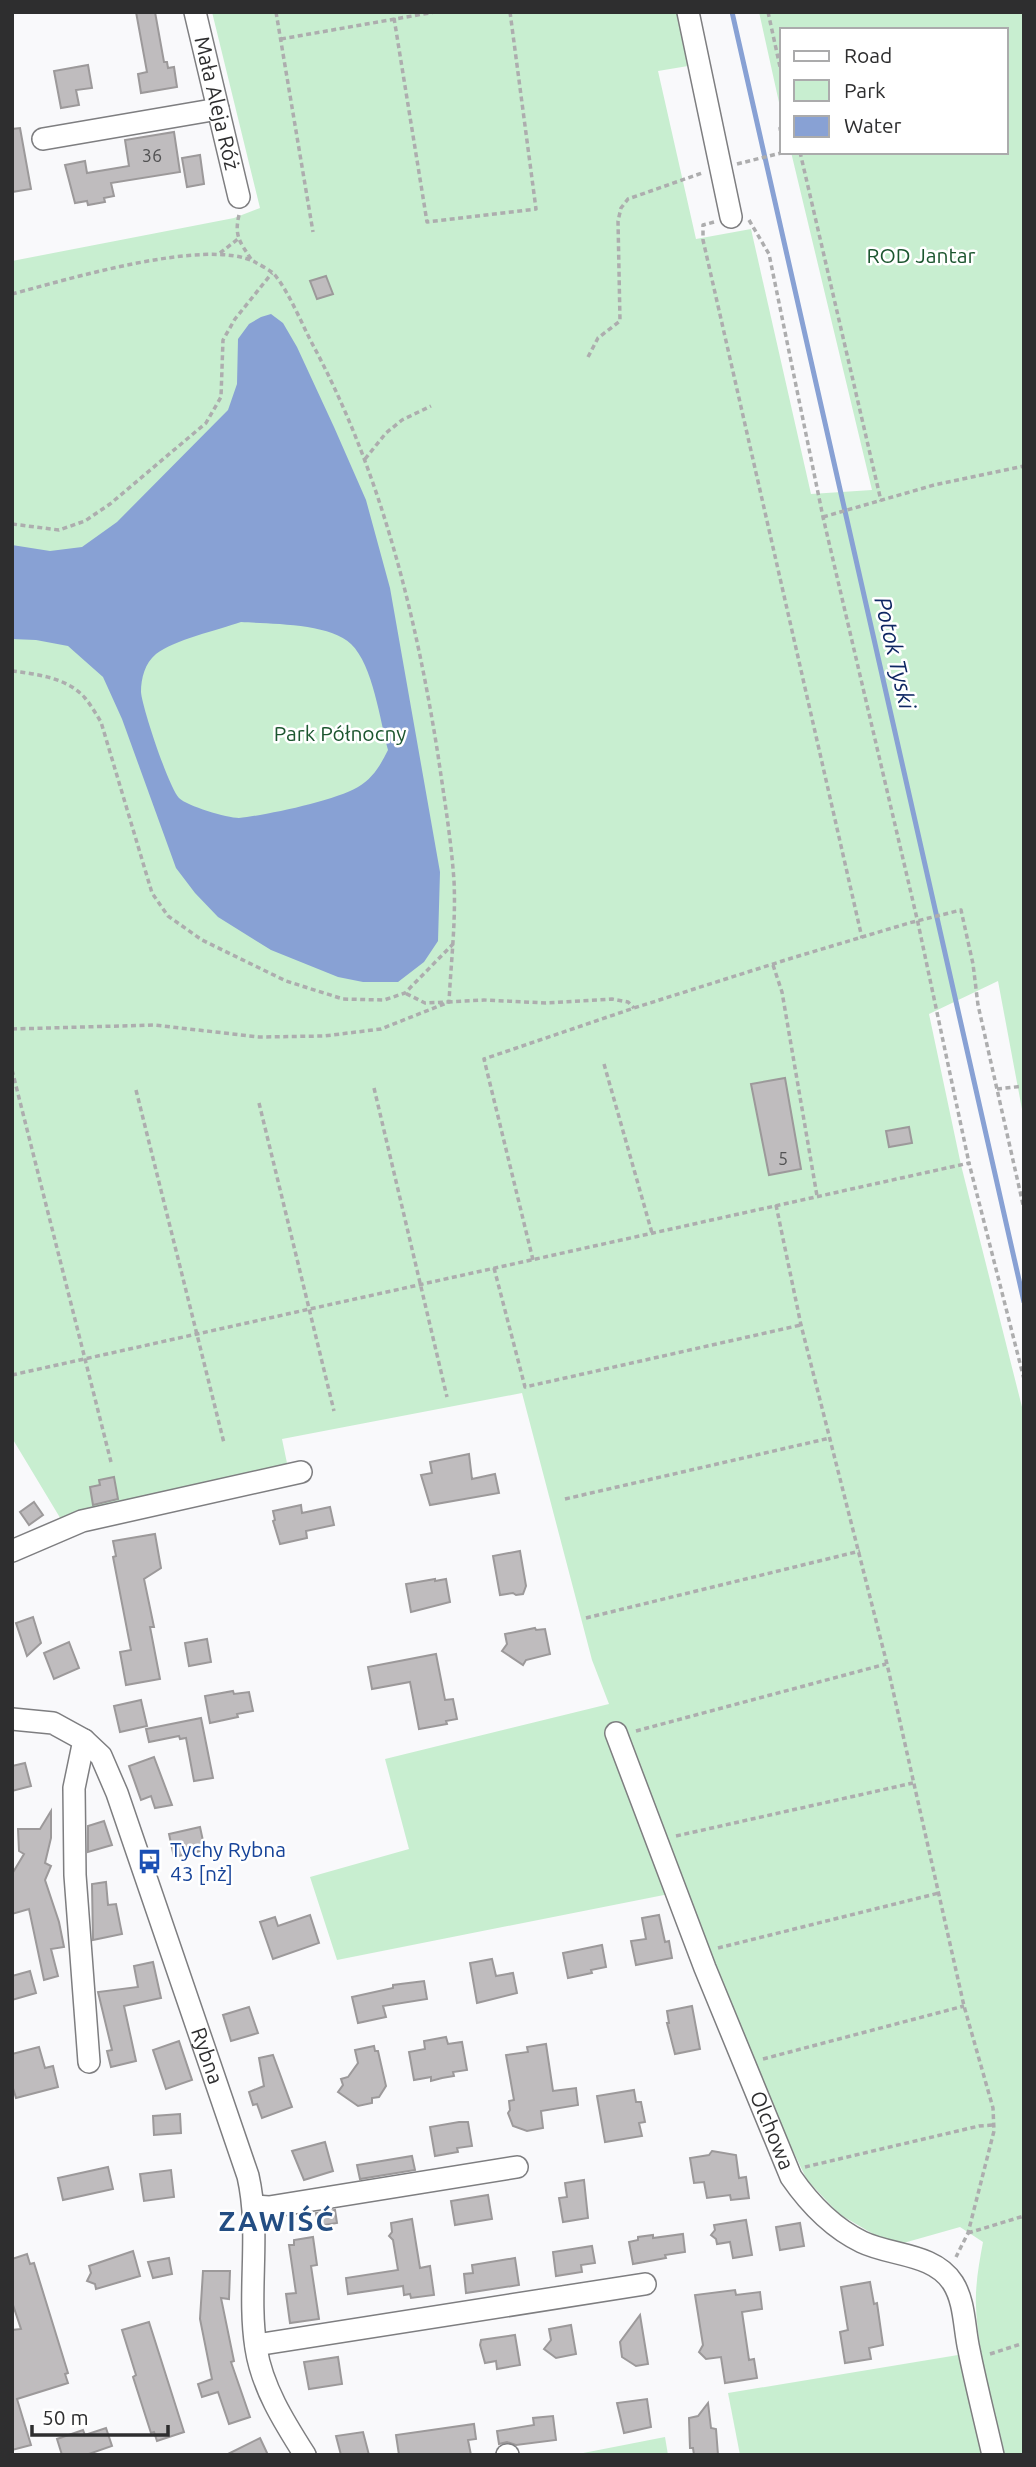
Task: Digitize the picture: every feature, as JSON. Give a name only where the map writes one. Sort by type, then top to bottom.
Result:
[{"type":"street","name":"Mała Aleja Róż","points":[[195,12],[239,197]]},
{"type":"street","points":[[688,12],[732,217]]},
{"type":"street","points":[[43,139],[218,108]]},
{"type":"street","points":[[12,1551],[82,1521],[301,1472]]},
{"type":"street","name":"Rybna","points":[[12,1719],[53,1723],[84,1740],[101,1756],[117,1793],[239,2146],[254,2206],[253,2310],[256,2345],[265,2381],[285,2423],[305,2455]]},
{"type":"street","name":"Olchowa","points":[[617,1734],[699,1952],[791,2177],[803,2194],[826,2217],[860,2241],[881,2250],[919,2259],[939,2268],[947,2275]]},
{"type":"street","points":[[84,1740],[74,1788],[75,1875],[89,2062]]},
{"type":"street","points":[[254,2206],[269,2207],[517,2167]]},
{"type":"street","points":[[947,2275],[960,2297],[993,2455]]},
{"type":"street","points":[[256,2345],[645,2284]]},
{"type":"path","points":[[276,12],[313,233]]},
{"type":"path","points":[[281,39],[435,12]]},
{"type":"path","points":[[394,19],[427,222],[536,209],[510,12]]},
{"type":"path","points":[[768,12],[780,67]]},
{"type":"path","points":[[751,161],[781,154]]},
{"type":"path","points":[[800,154],[881,501]]},
{"type":"path","points":[[588,357],[598,338],[620,321],[618,221],[621,208],[628,199],[683,180]]},
{"type":"path","points":[[239,197],[239,216],[235,229],[252,261]]},
{"type":"path","points":[[862,939],[703,240],[703,225],[732,217],[751,220],[768,254],[823,517],[917,921],[969,1163],[1024,1379]]},
{"type":"path","points":[[220,253],[238,239]]},
{"type":"path","points":[[12,294],[155,260],[220,253],[252,261],[272,273],[319,357],[365,459],[380,501],[427,686],[454,882],[449,1002]]},
{"type":"path","points":[[12,524],[59,530],[85,521],[110,504],[206,423],[221,397],[223,340],[235,319],[272,273]]},
{"type":"path","points":[[365,459],[386,433],[402,420],[431,406]]},
{"type":"path","points":[[823,517],[934,485],[1024,466]]},
{"type":"path","points":[[12,671],[38,674],[70,685],[85,697],[101,722],[152,894],[168,916],[202,940],[297,984],[344,999],[384,1000],[405,993],[453,944]]},
{"type":"path","points":[[533,1260],[484,1059],[634,1008],[961,910],[1023,1205]]},
{"type":"path","points":[[773,965],[782,992],[817,1196]]},
{"type":"path","points":[[405,993],[425,1003],[484,1000],[547,1003],[612,999],[628,1002],[634,1008]]},
{"type":"path","points":[[12,1029],[154,1025],[259,1037],[324,1036],[380,1029],[449,1002]]},
{"type":"path","points":[[604,1064],[652,1233]]},
{"type":"path","points":[[12,1070],[111,1462]]},
{"type":"path","points":[[997,1089],[1024,1086]]},
{"type":"path","points":[[374,1088],[447,1397]]},
{"type":"path","points":[[136,1090],[224,1443]]},
{"type":"path","points":[[259,1102],[334,1411]]},
{"type":"path","points":[[12,1375],[969,1163]]},
{"type":"path","points":[[776,1205],[801,1325],[887,1664],[964,2006],[993,2108],[995,2125],[968,2233],[947,2275]]},
{"type":"path","points":[[494,1268],[525,1387],[801,1325]]},
{"type":"path","points":[[565,1499],[830,1438]]},
{"type":"path","points":[[586,1618],[860,1551]]},
{"type":"path","points":[[617,1734],[887,1664]]},
{"type":"path","points":[[673,1837],[913,1783]]},
{"type":"path","points":[[699,1952],[939,1893]]},
{"type":"path","points":[[758,2060],[964,2006]]},
{"type":"path","points":[[804,2167],[979,2126],[995,2125]]},
{"type":"path","points":[[968,2233],[1024,2216]]},
{"type":"path","points":[[971,2359],[1024,2343]]},
{"type":"green space","points":[[212,12],[683,12],[694,65],[658,71],[696,239],[751,229],[811,494],[872,490],[791,154],[1008,154],[1008,28],[780,28],[780,107],[759,12],[1024,12],[1024,1120],[998,981],[929,1014],[961,1165],[1024,1415],[1024,2455],[1005,2455],[983,2362],[976,2299],[983,2242],[960,2227],[900,2244],[880,2238],[839,2214],[807,2180],[669,1894],[337,1960],[310,1877],[409,1849],[385,1759],[609,1704],[592,1660],[522,1393],[282,1439],[288,1468],[62,1521],[12,1438],[12,261],[234,218],[260,208]]},
{"type":"green space","points":[[958,2355],[984,2455],[740,2455],[728,2393]]},
{"type":"green space","points":[[665,2437],[668,2455],[573,2455]]},
{"type":"water","points":[[271,314],[283,323],[297,347],[366,500],[390,588],[440,872],[438,941],[424,962],[398,982],[363,982],[338,977],[271,950],[218,917],[176,868],[122,719],[103,677],[68,646],[12,639],[12,545],[50,551],[82,547],[117,522],[228,410],[237,384],[238,339],[249,324]],"holes":[[[241,622],[315,628],[341,637],[359,653],[379,709],[388,750],[372,776],[358,787],[300,807],[239,818],[208,811],[179,798],[157,747],[143,700],[141,687],[144,671],[156,654],[164,649]]]},
{"type":"building","points":[[136,12],[155,12],[164,62],[167,62],[168,68],[174,67],[177,87],[141,93],[138,74],[147,72]]},
{"type":"building","points":[[88,65],[92,88],[76,90],[79,105],[61,108],[54,71]]},
{"type":"building","points":[[20,128],[31,189],[12,192],[12,129]]},
{"type":"building","points":[[174,132],[180,172],[111,183],[114,196],[104,198],[105,202],[88,205],[87,201],[75,203],[65,165],[85,161],[87,173],[129,166],[125,140]]},
{"type":"building","points":[[200,155],[204,184],[187,187],[182,158]]},
{"type":"building","points":[[326,276],[333,294],[317,299],[310,281]]},
{"type":"building","points":[[785,1078],[801,1169],[769,1175],[751,1084]]},
{"type":"building","points":[[909,1127],[912,1143],[889,1147],[886,1131]]},
{"type":"building","points":[[469,1454],[472,1479],[495,1474],[499,1493],[430,1505],[421,1475],[432,1473],[430,1462]]},
{"type":"building","points":[[114,1477],[118,1499],[93,1505],[90,1487],[100,1485],[99,1480]]},
{"type":"building","points":[[34,1502],[43,1515],[29,1525],[20,1512]]},
{"type":"building","points":[[301,1505],[302,1513],[330,1507],[334,1525],[306,1531],[307,1538],[280,1544],[273,1511]]},
{"type":"building","points":[[155,1534],[161,1568],[144,1579],[154,1627],[150,1627],[160,1679],[126,1685],[120,1652],[131,1650],[113,1557],[116,1556],[113,1541]]},
{"type":"building","points":[[520,1551],[526,1586],[523,1594],[500,1595],[493,1556]]},
{"type":"building","points":[[446,1579],[450,1602],[411,1612],[406,1584]]},
{"type":"building","points":[[33,1617],[41,1643],[27,1656],[16,1623]]},
{"type":"building","points":[[535,1628],[545,1629],[550,1654],[526,1660],[523,1665],[502,1651],[507,1644],[505,1634]]},
{"type":"building","points":[[207,1639],[211,1662],[189,1666],[185,1643]]},
{"type":"building","points":[[69,1642],[79,1668],[54,1679],[44,1653]]},
{"type":"building","points":[[436,1654],[445,1700],[453,1699],[457,1719],[446,1721],[447,1724],[419,1729],[410,1682],[372,1689],[368,1667]]},
{"type":"building","points":[[233,1691],[234,1694],[249,1692],[253,1711],[210,1723],[205,1696]]},
{"type":"building","points":[[141,1700],[147,1726],[120,1732],[114,1706]]},
{"type":"building","points":[[201,1718],[213,1778],[194,1781],[186,1738],[180,1739],[179,1736],[149,1742],[146,1729]]},
{"type":"building","points":[[154,1757],[172,1805],[155,1808],[151,1796],[141,1800],[129,1766]]},
{"type":"building","points":[[25,1763],[31,1786],[12,1791],[12,1766]]},
{"type":"building","points":[[51,1811],[51,1838],[45,1863],[51,1866],[45,1880],[64,1947],[51,1949],[58,1976],[44,1980],[29,1909],[12,1914],[12,1874],[24,1854],[19,1851],[18,1829],[40,1829]]},
{"type":"building","points":[[104,1821],[112,1845],[88,1852],[88,1826]]},
{"type":"building","points":[[200,1827],[205,1850],[174,1857],[169,1834]]},
{"type":"building","points":[[106,1882],[108,1905],[116,1904],[122,1934],[93,1940],[92,1884]]},
{"type":"building","points":[[310,1915],[319,1943],[273,1959],[260,1922],[275,1917],[278,1926]]},
{"type":"building","points":[[659,1915],[672,1958],[636,1965],[631,1941],[646,1939],[642,1918]]},
{"type":"building","points":[[602,1945],[606,1967],[568,1978],[563,1953]]},
{"type":"building","points":[[492,1959],[496,1976],[513,1973],[517,1993],[477,2003],[470,1963]]},
{"type":"building","points":[[153,1962],[161,1998],[124,2006],[136,2061],[111,2067],[107,2051],[112,2050],[98,1992],[138,1987],[134,1966]]},
{"type":"building","points":[[30,1971],[36,1993],[12,2000],[12,1976]]},
{"type":"building","points":[[424,1981],[427,1999],[383,2006],[386,2017],[358,2023],[352,1997],[393,1988],[393,1985]]},
{"type":"building","points":[[692,2006],[700,2049],[675,2054],[667,2023],[667,2011]]},
{"type":"building","points":[[249,2007],[258,2033],[231,2041],[223,2015]]},
{"type":"building","points":[[446,2037],[448,2044],[462,2042],[467,2070],[453,2072],[454,2076],[431,2081],[431,2077],[414,2080],[409,2052],[425,2049],[424,2041]]},
{"type":"building","points":[[179,2041],[192,2080],[166,2089],[153,2050]]},
{"type":"building","points":[[546,2044],[553,2091],[576,2088],[578,2105],[541,2111],[543,2128],[527,2131],[513,2126],[508,2113],[509,2101],[514,2100],[506,2055],[528,2052],[527,2047]]},
{"type":"building","points":[[374,2046],[375,2051],[378,2051],[386,2086],[379,2097],[372,2098],[372,2103],[358,2106],[338,2092],[343,2085],[341,2079],[348,2077],[358,2063],[355,2050]]},
{"type":"building","points":[[39,2047],[45,2068],[53,2066],[58,2087],[16,2098],[12,2085],[12,2054]]},
{"type":"building","points":[[273,2055],[292,2107],[262,2118],[257,2104],[253,2105],[249,2092],[264,2086],[259,2058]]},
{"type":"building","points":[[634,2090],[636,2102],[641,2102],[645,2122],[639,2123],[642,2136],[605,2142],[597,2096]]},
{"type":"building","points":[[180,2114],[181,2133],[154,2135],[153,2116]]},
{"type":"building","points":[[468,2122],[472,2146],[457,2148],[458,2152],[435,2156],[430,2127]]},
{"type":"building","points":[[325,2142],[333,2171],[304,2180],[292,2151]]},
{"type":"building","points":[[712,2151],[736,2155],[739,2178],[746,2177],[749,2198],[731,2200],[730,2195],[707,2198],[704,2182],[694,2183],[690,2158],[709,2155]]},
{"type":"building","points":[[412,2156],[415,2170],[360,2179],[357,2165]]},
{"type":"building","points":[[108,2167],[113,2189],[63,2200],[58,2178]]},
{"type":"building","points":[[171,2170],[174,2197],[144,2201],[140,2174]]},
{"type":"building","points":[[584,2180],[588,2218],[563,2222],[559,2198],[567,2197],[565,2183]]},
{"type":"building","points":[[488,2195],[492,2219],[455,2225],[451,2201]]},
{"type":"building","points":[[335,2210],[337,2223],[318,2226],[316,2213]]},
{"type":"building","points":[[412,2219],[420,2268],[430,2266],[434,2295],[411,2298],[410,2294],[404,2295],[403,2286],[348,2294],[346,2278],[398,2270],[393,2240],[389,2236],[392,2232],[391,2223]]},
{"type":"building","points":[[746,2220],[752,2255],[733,2258],[730,2242],[717,2244],[711,2235],[715,2230],[714,2225]]},
{"type":"building","points":[[800,2223],[804,2246],[780,2250],[776,2227]]},
{"type":"building","points":[[683,2234],[685,2252],[633,2264],[629,2242],[638,2240],[638,2237]]},
{"type":"building","points":[[313,2237],[317,2265],[311,2266],[319,2319],[290,2323],[286,2294],[296,2293],[289,2245],[294,2245],[294,2240]]},
{"type":"building","points":[[592,2246],[595,2263],[581,2265],[582,2272],[556,2276],[553,2252]]},
{"type":"building","points":[[133,2251],[140,2276],[96,2289],[95,2284],[87,2281],[91,2273],[89,2266]]},
{"type":"building","points":[[27,2254],[30,2264],[34,2263],[68,2373],[65,2374],[68,2383],[17,2399],[31,2445],[12,2450],[12,2330],[21,2329],[12,2302],[12,2259]]},
{"type":"building","points":[[169,2258],[172,2274],[153,2278],[148,2262]]},
{"type":"building","points":[[515,2258],[519,2285],[466,2293],[464,2274],[473,2273],[472,2265]]},
{"type":"building","points":[[203,2271],[230,2271],[229,2299],[221,2298],[234,2361],[231,2362],[250,2417],[229,2424],[218,2392],[202,2397],[198,2384],[212,2379],[200,2319]]},
{"type":"building","points":[[870,2282],[874,2304],[877,2303],[883,2345],[869,2348],[871,2359],[845,2363],[840,2332],[848,2330],[841,2287]]},
{"type":"building","points":[[735,2290],[736,2295],[760,2292],[762,2309],[742,2312],[749,2360],[754,2359],[757,2378],[725,2383],[721,2357],[706,2359],[699,2352],[703,2345],[695,2295]]},
{"type":"building","points":[[640,2315],[648,2364],[636,2366],[622,2357],[620,2342]]},
{"type":"building","points":[[149,2322],[184,2432],[157,2441],[154,2432],[151,2433],[133,2377],[136,2375],[122,2330]]},
{"type":"building","points":[[571,2325],[576,2354],[556,2358],[544,2349],[551,2340],[549,2329]]},
{"type":"building","points":[[515,2335],[520,2365],[497,2369],[496,2361],[485,2363],[481,2340]]},
{"type":"building","points":[[338,2357],[342,2384],[309,2389],[304,2362]]},
{"type":"building","points":[[647,2399],[651,2427],[624,2433],[617,2403]]},
{"type":"building","points":[[708,2403],[711,2428],[716,2429],[718,2455],[694,2455],[693,2448],[690,2448],[689,2418],[698,2416]]},
{"type":"building","points":[[553,2416],[556,2440],[516,2445],[507,2442],[499,2444],[497,2431],[534,2425],[533,2418]]},
{"type":"building","points":[[474,2424],[476,2439],[468,2440],[471,2455],[399,2455],[396,2435]]},
{"type":"building","points":[[106,2428],[112,2446],[86,2455],[62,2455],[57,2439],[83,2430],[85,2435]]},
{"type":"building","points":[[363,2432],[369,2455],[341,2455],[336,2436]]},
{"type":"building","points":[[260,2438],[268,2455],[226,2455]]},
{"type":"waterway","name":"Potok Tyski","points":[[732,12],[1024,1302]]},
{"type":"place","name":"Tychy Rybna 43 [nż]","points":[[150,1862]]},
{"type":"district","name":"ZAWIŚĆ","points":[[277,2221]]},
{"type":"park label","name":"ROD Jantar","points":[[921,256]]},
{"type":"park label","name":"Park Północny","points":[[340,734]]}]
